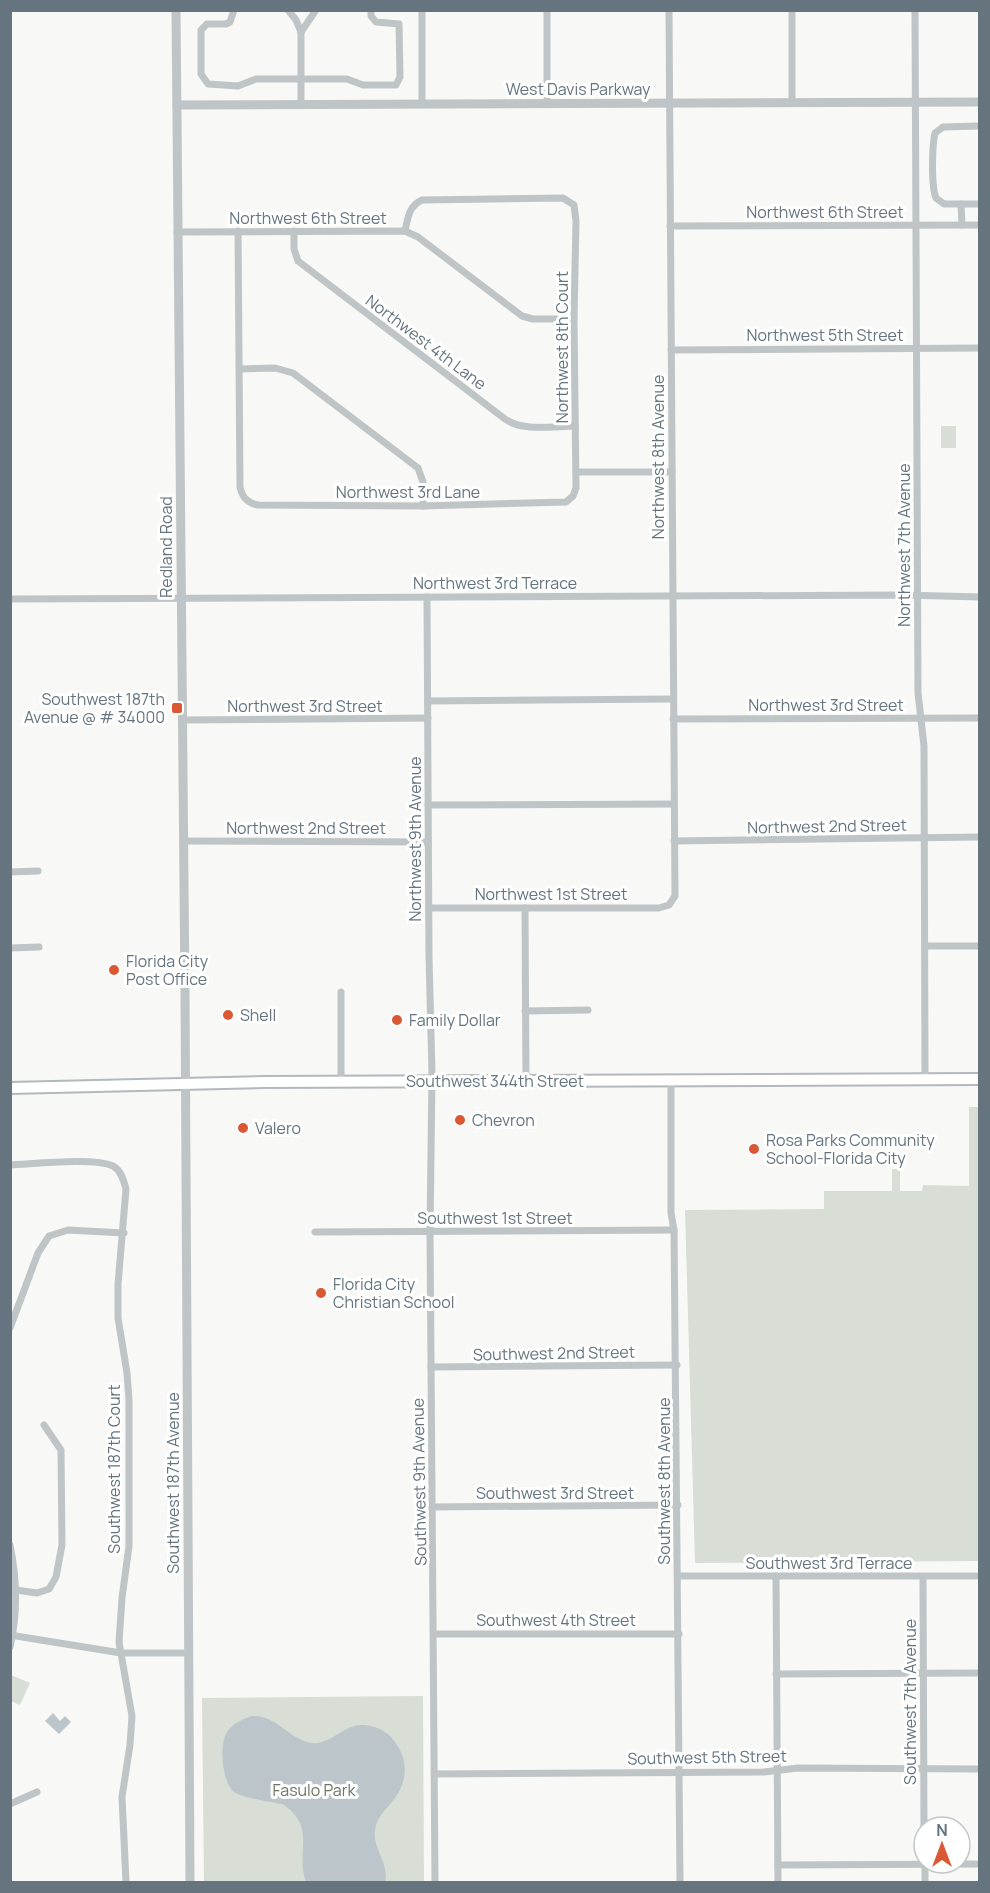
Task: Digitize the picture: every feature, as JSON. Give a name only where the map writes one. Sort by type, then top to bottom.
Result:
[{"type":"main road","name":"Southwest 344th Street","points":[[10,1088],[341,1081],[980,1078]]},
{"type":"street","name":"Redland Road","points":[[176,10],[185,1084]]},
{"type":"street","points":[[234,10],[231,22],[207,24],[201,30],[201,74],[208,84],[237,86],[256,79],[347,79],[363,85],[396,85],[400,77],[399,24],[376,22],[371,16],[371,10]]},
{"type":"street","points":[[288,10],[296,20],[301,32],[301,105]]},
{"type":"street","points":[[301,32],[316,10]]},
{"type":"street","points":[[422,105],[423,10]]},
{"type":"street","points":[[547,10],[547,105]]},
{"type":"street","name":"Northwest 8th Avenue","points":[[669,10],[675,893],[672,902]]},
{"type":"street","points":[[792,10],[792,102]]},
{"type":"street","name":"Northwest 7th Avenue","points":[[915,10],[918,693],[924,746],[925,1079]]},
{"type":"street","name":"West Davis Parkway","points":[[177,105],[980,102]]},
{"type":"street","points":[[980,126],[943,127],[937,130],[934,136],[935,196],[944,204],[980,204]]},
{"type":"street","name":"Northwest 6th Street","points":[[177,232],[405,231],[413,206],[422,200],[563,198]]},
{"type":"street","name":"Northwest 8th Court","points":[[563,198],[574,205],[576,221],[574,319],[576,472],[574,493],[570,500]]},
{"type":"street","points":[[961,204],[962,225]]},
{"type":"street","name":"Northwest 6th Street","points":[[670,226],[980,225]]},
{"type":"street","points":[[238,231],[240,369],[275,368],[293,373],[418,468],[423,482],[423,506]]},
{"type":"street","name":"Northwest 4th Lane","points":[[294,231],[294,249],[298,261],[513,425],[575,426]]},
{"type":"street","points":[[405,231],[418,237],[522,316],[533,319],[574,319]]},
{"type":"street","name":"Northwest 5th Street","points":[[671,350],[980,348]]},
{"type":"street","name":"Northwest 3rd Lane","points":[[240,369],[240,487],[247,501],[258,505],[423,506],[561,504],[570,500]]},
{"type":"street","points":[[576,472],[672,472]]},
{"type":"street","name":"Northwest 9th Avenue","points":[[427,597],[432,1081]]},
{"type":"street","name":"Northwest 3rd Terrace","points":[[10,599],[980,597]]},
{"type":"street","points":[[428,701],[673,699]]},
{"type":"street","name":"Northwest 3rd Street","points":[[182,720],[428,718]]},
{"type":"street","name":"Northwest 3rd Street","points":[[673,719],[980,718]]},
{"type":"street","points":[[428,805],[674,804]]},
{"type":"street","name":"Northwest 2nd Street","points":[[674,841],[980,837]]},
{"type":"street","name":"Northwest 2nd Street","points":[[184,841],[428,842]]},
{"type":"street","points":[[10,872],[38,872]]},
{"type":"street","name":"Northwest 1st Street","points":[[429,908],[659,908],[672,902]]},
{"type":"street","points":[[525,908],[526,1081]]},
{"type":"street","points":[[925,946],[980,946]]},
{"type":"street","points":[[10,948],[39,947]]},
{"type":"street","points":[[341,992],[341,1081]]},
{"type":"street","points":[[525,1011],[588,1010]]},
{"type":"street","name":"Southwest 8th Avenue","points":[[671,1080],[671,1213],[674,1230],[677,1365],[680,1882]]},
{"type":"street","name":"Southwest 9th Avenue","points":[[432,1081],[430,1232],[435,1882]]},
{"type":"street","name":"Southwest 187th Avenue","points":[[185,1084],[190,1882]]},
{"type":"street","name":"Southwest 187th Court","points":[[10,1165],[95,1162],[114,1166],[122,1176],[126,1189],[118,1284],[118,1318],[129,1400],[129,1546],[120,1631],[132,1716],[122,1797],[126,1882]]},
{"type":"street","points":[[10,1328],[38,1253],[49,1236],[68,1230],[124,1233]]},
{"type":"street","name":"Southwest 1st Street","points":[[315,1232],[674,1230]]},
{"type":"street","name":"Southwest 2nd Street","points":[[431,1368],[677,1365]]},
{"type":"street","points":[[16,1590],[37,1593],[49,1589],[56,1577],[62,1545],[61,1450],[44,1425]]},
{"type":"street","name":"Southwest 3rd Street","points":[[432,1507],[678,1505]]},
{"type":"street","points":[[10,1545],[16,1590],[10,1647]]},
{"type":"street","name":"Southwest 3rd Terrace","points":[[678,1576],[980,1576]]},
{"type":"street","points":[[776,1576],[778,1882]]},
{"type":"street","name":"Southwest 7th Avenue","points":[[923,1577],[924,1815]]},
{"type":"street","name":"Southwest 4th Street","points":[[434,1634],[679,1634]]},
{"type":"street","points":[[12,1635],[122,1653],[189,1653]]},
{"type":"street","points":[[776,1674],[980,1672]]},
{"type":"street","name":"Southwest 5th Street","points":[[435,1774],[764,1772],[798,1768],[980,1769]]},
{"type":"street","points":[[10,1804],[37,1792]]},
{"type":"street","points":[[778,1864],[912,1864]]},
{"type":"green space","points":[[941,426],[956,426],[956,448],[941,448]]},
{"type":"green space","points":[[969,1107],[980,1107],[979,1561],[695,1563],[685,1210],[824,1209],[824,1191],[892,1191],[892,1169],[900,1169],[900,1191],[922,1191],[923,1185],[969,1186]]},
{"type":"green space","points":[[11,1675],[30,1683],[20,1705],[11,1701]]},
{"type":"green space","name":"Fasulo Park","points":[[423,1696],[424,1882],[204,1882],[202,1698]]},
{"type":"shaded area","points":[[53,1713],[60,1721],[65,1716],[71,1722],[59,1734],[45,1721]]},
{"type":"shaded area","points":[[251,1716],[268,1719],[296,1737],[312,1743],[325,1741],[350,1728],[363,1725],[383,1730],[394,1740],[404,1760],[403,1782],[400,1790],[379,1819],[375,1830],[376,1844],[385,1869],[385,1882],[306,1882],[303,1871],[303,1832],[294,1814],[284,1805],[237,1794],[226,1779],[222,1753],[227,1732],[241,1720]]},
{"type":"place","name":"Southwest 187th Avenue @ # 34000","points":[[177,708]]},
{"type":"place","name":"Florida City Post Office","points":[[114,970]]},
{"type":"place","name":"Shell","points":[[228,1015]]},
{"type":"place","name":"Family Dollar","points":[[397,1020]]},
{"type":"place","name":"Chevron","points":[[460,1120]]},
{"type":"place","name":"Valero","points":[[243,1128]]},
{"type":"place","name":"Rosa Parks Community School-Florida City","points":[[754,1149]]},
{"type":"place","name":"Florida City Christian School","points":[[321,1293]]}]
